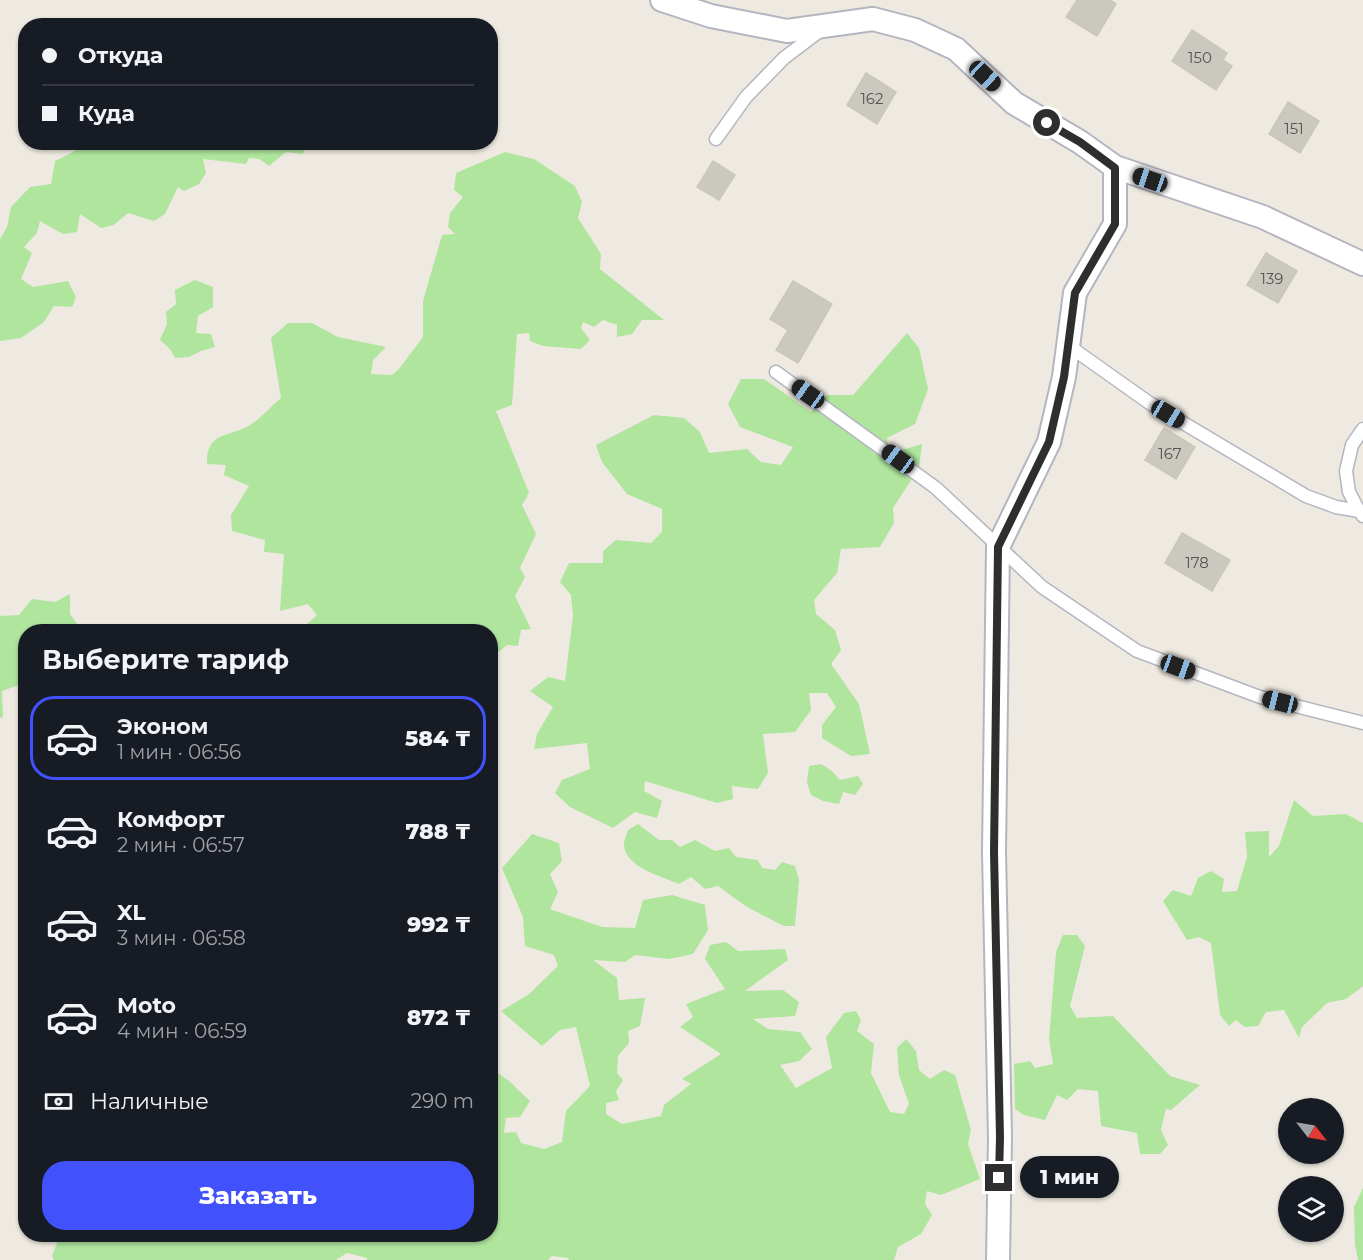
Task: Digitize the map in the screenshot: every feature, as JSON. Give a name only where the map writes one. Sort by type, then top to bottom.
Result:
[{"type":"street","points":[[662,0],[711,16],[787,31],[873,19],[915,30],[956,49],[1014,103],[1080,142],[1115,168],[1263,217],[1363,264]]},
{"type":"street","points":[[998,1260],[1000,1137],[994,852],[998,547],[1049,442],[1064,377],[1075,293],[1115,224],[1115,168]]},
{"type":"lane","points":[[716,139],[746,97],[784,58],[827,25]]},
{"type":"lane","points":[[1069,346],[1148,402],[1306,496],[1361,514]]},
{"type":"lane","points":[[776,372],[936,488],[1042,587],[1137,651],[1260,697],[1363,723]]},
{"type":"lane","points":[[1361,514],[1349,492],[1346,471],[1352,445],[1363,429]]},
{"type":"green space","points":[[304,150],[303,154],[286,152],[269,166],[259,159],[249,158],[246,164],[203,159],[206,173],[199,184],[184,191],[178,187],[165,214],[154,221],[128,213],[114,225],[101,228],[80,214],[77,232],[63,234],[40,221],[37,233],[24,247],[32,253],[21,279],[33,287],[68,281],[76,297],[72,307],[54,306],[44,322],[21,338],[0,341],[0,239],[7,227],[11,207],[30,187],[51,184],[55,161],[75,151]]},
{"type":"green space","points":[[505,152],[534,159],[575,186],[582,202],[578,218],[601,254],[600,269],[664,320],[642,320],[632,334],[617,337],[617,325],[603,320],[594,327],[583,322],[581,328],[590,340],[581,349],[543,346],[530,341],[529,333],[517,334],[512,405],[496,411],[529,493],[522,505],[536,534],[520,568],[525,577],[515,596],[531,629],[521,630],[518,646],[507,645],[498,652],[498,624],[307,624],[317,615],[308,604],[280,611],[284,554],[264,552],[265,540],[232,531],[231,515],[249,486],[224,475],[226,465],[207,464],[208,453],[215,440],[252,424],[281,398],[271,338],[288,323],[312,323],[338,337],[386,347],[373,360],[371,374],[392,375],[399,369],[423,337],[423,301],[442,235],[455,234],[448,227],[450,213],[463,197],[454,190],[456,173]]},
{"type":"green space","points":[[195,280],[213,287],[213,307],[198,316],[196,333],[211,334],[215,347],[189,357],[175,358],[170,349],[160,340],[167,324],[166,312],[176,304],[175,290]]},
{"type":"green space","points":[[907,333],[919,348],[928,389],[915,424],[887,438],[889,454],[922,444],[919,468],[893,508],[894,523],[880,547],[841,549],[837,573],[814,600],[816,614],[835,630],[841,650],[831,664],[859,704],[870,754],[851,756],[822,738],[822,725],[836,707],[827,693],[809,693],[811,710],[795,732],[763,734],[768,773],[758,789],[732,786],[733,799],[717,803],[645,781],[644,791],[662,801],[657,818],[635,812],[613,828],[570,807],[555,793],[562,780],[590,769],[587,743],[534,749],[537,734],[553,707],[530,691],[548,677],[565,681],[573,616],[571,595],[560,582],[569,563],[603,563],[603,551],[616,540],[651,543],[662,532],[662,509],[627,494],[602,462],[596,445],[654,415],[684,418],[700,432],[709,453],[747,449],[761,462],[781,465],[793,447],[740,427],[728,404],[741,379],[764,379],[811,412],[827,395],[853,395]]},
{"type":"green space","points":[[70,594],[70,614],[77,624],[18,624],[18,685],[2,691],[3,717],[0,718],[0,616],[19,615],[32,599],[55,602]]},
{"type":"green space","points":[[821,764],[840,780],[858,776],[863,784],[855,795],[843,792],[839,804],[823,801],[811,795],[807,782],[809,766]]},
{"type":"green space","points":[[1294,800],[1313,816],[1346,814],[1363,823],[1363,986],[1346,999],[1327,1003],[1302,1027],[1299,1038],[1284,1010],[1266,1012],[1258,1026],[1245,1027],[1236,1020],[1229,1026],[1220,1015],[1211,943],[1199,937],[1187,940],[1163,901],[1173,890],[1191,896],[1198,878],[1211,871],[1224,879],[1222,892],[1237,891],[1247,857],[1245,832],[1269,831],[1269,857],[1279,846]]},
{"type":"green space","points":[[638,824],[659,840],[672,840],[680,847],[695,840],[715,851],[729,848],[736,857],[758,860],[762,868],[775,870],[782,862],[795,866],[799,880],[795,926],[784,926],[747,907],[718,886],[705,889],[691,877],[679,884],[637,865],[630,859],[624,844],[628,830]]},
{"type":"green space","points":[[532,834],[559,843],[562,861],[550,874],[558,892],[550,909],[602,927],[635,928],[643,900],[672,895],[705,905],[708,930],[693,954],[669,959],[635,955],[625,962],[593,960],[617,978],[619,1000],[645,998],[640,1026],[628,1031],[629,1043],[618,1056],[617,1073],[623,1080],[616,1091],[619,1100],[606,1103],[606,1114],[622,1124],[661,1116],[664,1105],[691,1084],[682,1079],[721,1054],[680,1027],[693,1017],[686,1004],[725,989],[705,959],[710,945],[726,942],[738,951],[785,949],[788,960],[745,991],[783,990],[799,1002],[795,1016],[753,1019],[768,1029],[800,1032],[812,1049],[799,1061],[780,1065],[796,1088],[832,1068],[826,1037],[844,1013],[856,1011],[861,1020],[857,1031],[874,1044],[871,1073],[890,1112],[904,1114],[909,1104],[899,1075],[897,1048],[906,1039],[916,1051],[919,1070],[930,1079],[944,1070],[955,1075],[971,1130],[968,1144],[980,1179],[941,1195],[927,1191],[925,1204],[932,1215],[921,1234],[898,1247],[894,1260],[569,1260],[552,1256],[548,1260],[367,1260],[367,1258],[347,1253],[336,1260],[54,1260],[52,1256],[57,1242],[498,1242],[498,1073],[530,1101],[520,1117],[506,1118],[504,1133],[516,1132],[521,1143],[544,1149],[562,1142],[566,1111],[590,1086],[576,1027],[560,1030],[542,1046],[501,1011],[528,995],[558,966],[554,955],[525,946],[523,917],[502,868]]},
{"type":"green space","points":[[1063,935],[1077,935],[1085,946],[1070,1006],[1077,1018],[1113,1016],[1170,1076],[1200,1085],[1171,1110],[1166,1109],[1161,1130],[1168,1145],[1160,1154],[1140,1154],[1137,1133],[1101,1126],[1098,1091],[1078,1089],[1067,1100],[1057,1095],[1045,1120],[1024,1115],[1015,1109],[1014,1064],[1030,1061],[1035,1068],[1053,1064],[1049,1039],[1056,952]]},
{"type":"green space","points":[[1363,1188],[1363,1260],[1358,1260],[1355,1245],[1354,1207]]},
{"type":"building","points":[[1077,0],[1110,0],[1116,4],[1097,36],[1066,17]]},
{"type":"building","points":[[1192,30],[1227,53],[1223,60],[1232,66],[1216,90],[1172,61]]},
{"type":"building","points":[[866,73],[896,92],[877,124],[847,105]]},
{"type":"building","points":[[1288,102],[1319,121],[1300,153],[1269,134]]},
{"type":"building","points":[[713,161],[735,175],[719,200],[697,187]]},
{"type":"building","points":[[1266,253],[1297,271],[1278,303],[1247,285]]},
{"type":"building","points":[[793,281],[832,304],[798,363],[776,350],[788,330],[770,319]]},
{"type":"building","points":[[1164,428],[1195,447],[1176,479],[1145,460]]},
{"type":"building","points":[[1182,533],[1230,560],[1212,591],[1165,563]]},
{"type":"route","points":[[999,1178],[994,852],[998,547],[1049,442],[1064,377],[1075,293],[1115,224],[1115,168],[1080,142],[1047,123]]}]
